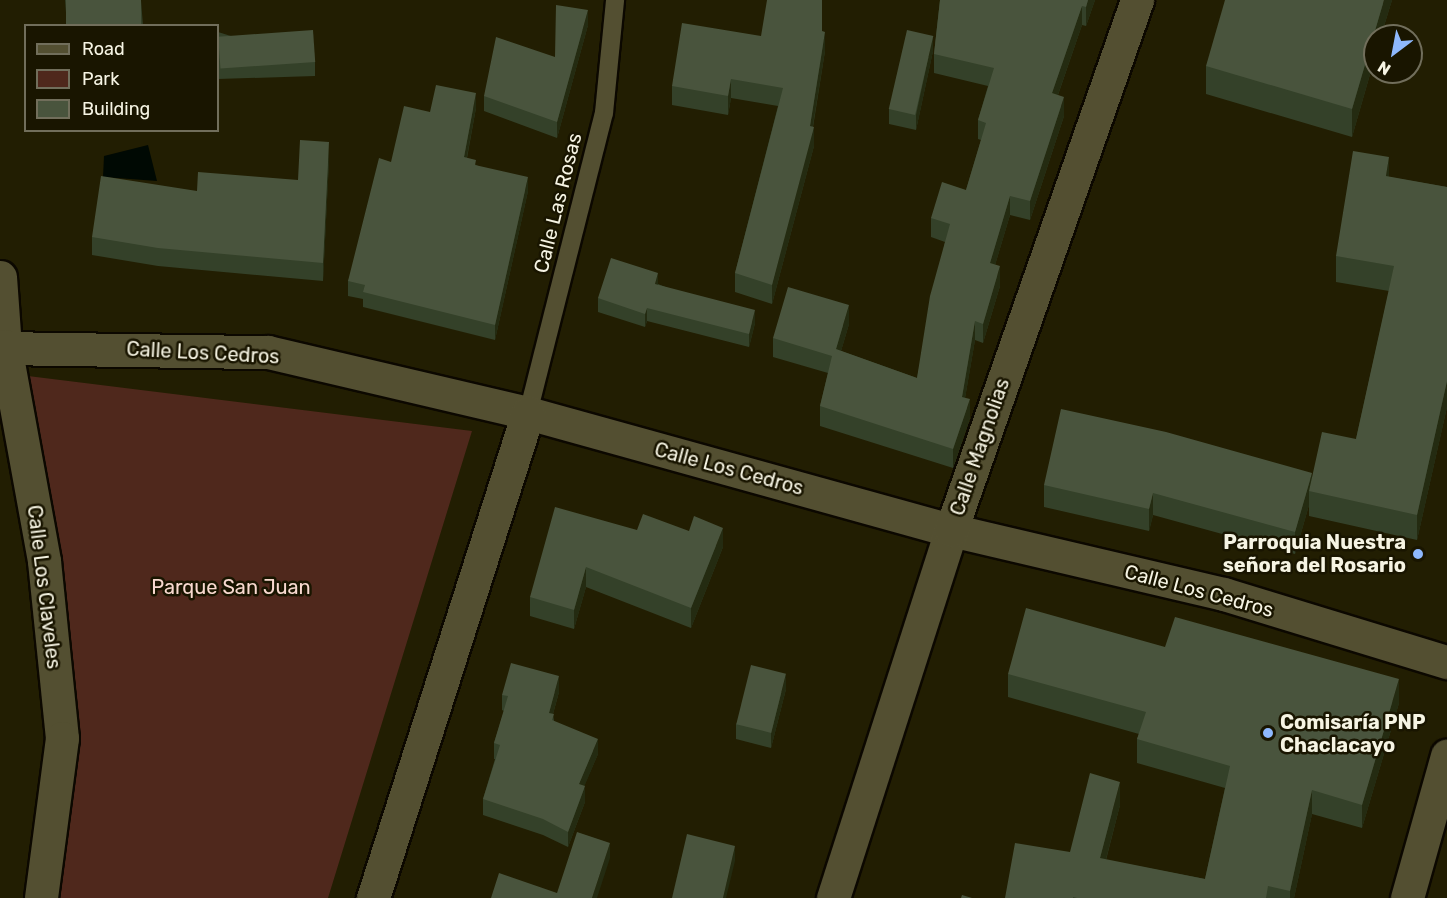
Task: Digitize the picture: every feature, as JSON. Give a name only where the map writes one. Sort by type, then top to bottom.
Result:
[{"type":"street","name":"Calle Magnolias","points":[[832,898],[951,530],[1137,0]]},
{"type":"street","name":"Calle Los Claveles","points":[[0,277],[3,347],[44,561],[62,738],[41,898]]},
{"type":"street","name":"Calle Los Cedros","points":[[3,347],[268,352],[528,413],[951,530],[1224,594],[1447,662]]},
{"type":"street","points":[[372,898],[528,413]]},
{"type":"street","points":[[1407,898],[1447,756]]},
{"type":"lane","name":"Calle Las Rosas","points":[[528,413],[604,113],[615,0]]},
{"type":"green space","name":"Parque San Juan","points":[[28,376],[472,431],[328,898],[26,898],[61,736]]},
{"type":"shaded area","points":[[148,145],[157,181],[103,177],[104,156]]},
{"type":"building","points":[[66,0],[141,0],[141,24],[66,24]]},
{"type":"building","points":[[767,0],[822,0],[822,31],[825,32],[810,126],[814,127],[772,285],[735,273],[783,88],[731,79],[728,96],[672,86],[682,23],[761,36]]},
{"type":"building","points":[[940,0],[1088,0],[1086,7],[1082,6],[1052,93],[1064,97],[1030,201],[1010,196],[990,263],[1000,266],[983,324],[975,321],[962,397],[970,399],[953,449],[820,406],[832,356],[773,338],[788,287],[849,305],[836,349],[917,378],[930,296],[950,224],[931,218],[942,182],[966,190],[986,123],[978,120],[994,68],[934,54]]},
{"type":"building","points":[[1225,0],[1384,0],[1377,24],[1363,24],[1363,72],[1352,109],[1206,66]]},
{"type":"building","points":[[556,5],[588,10],[557,122],[484,96],[496,37],[555,57]]},
{"type":"building","points":[[313,30],[315,62],[220,69],[219,37]]},
{"type":"building","points":[[907,30],[933,36],[915,115],[889,109]]},
{"type":"building","points":[[436,85],[476,93],[464,157],[476,160],[475,165],[528,177],[495,325],[363,292],[365,285],[348,281],[379,158],[391,162],[404,106],[430,112]]},
{"type":"building","points":[[300,140],[329,142],[323,263],[158,248],[92,237],[101,176],[197,191],[198,172],[298,180]]},
{"type":"building","points":[[1353,151],[1389,157],[1386,176],[1447,187],[1447,381],[1417,515],[1309,491],[1322,432],[1356,439],[1394,266],[1336,256]]},
{"type":"building","points":[[611,258],[658,273],[655,284],[755,310],[749,334],[647,308],[645,314],[598,298]]},
{"type":"building","points":[[1061,409],[1166,432],[1312,473],[1295,532],[1153,493],[1149,509],[1044,485]]},
{"type":"building","points":[[555,507],[637,530],[643,514],[689,531],[694,516],[723,528],[691,608],[586,567],[574,610],[530,597]]},
{"type":"building","points":[[1026,608],[1165,647],[1175,617],[1399,679],[1362,805],[1312,790],[1290,891],[1268,886],[1266,898],[1005,898],[1015,843],[1070,852],[1090,773],[1120,782],[1100,858],[1205,879],[1230,766],[1137,739],[1146,712],[1008,674]]},
{"type":"building","points":[[511,663],[559,676],[549,713],[554,714],[552,720],[598,739],[579,784],[585,786],[568,832],[543,819],[483,799],[500,745],[494,743],[508,696],[502,695]]},
{"type":"building","points":[[751,665],[786,674],[771,733],[736,724]]},
{"type":"building","points":[[577,832],[610,843],[592,898],[491,898],[499,873],[557,893]]},
{"type":"building","points":[[687,834],[735,846],[723,898],[672,898]]},
{"type":"place","name":"Parroquia Nuestra señora del Rosario","points":[[1418,554]]},
{"type":"place","name":"Comisaría PNP Chaclacayo","points":[[1268,733]]}]
